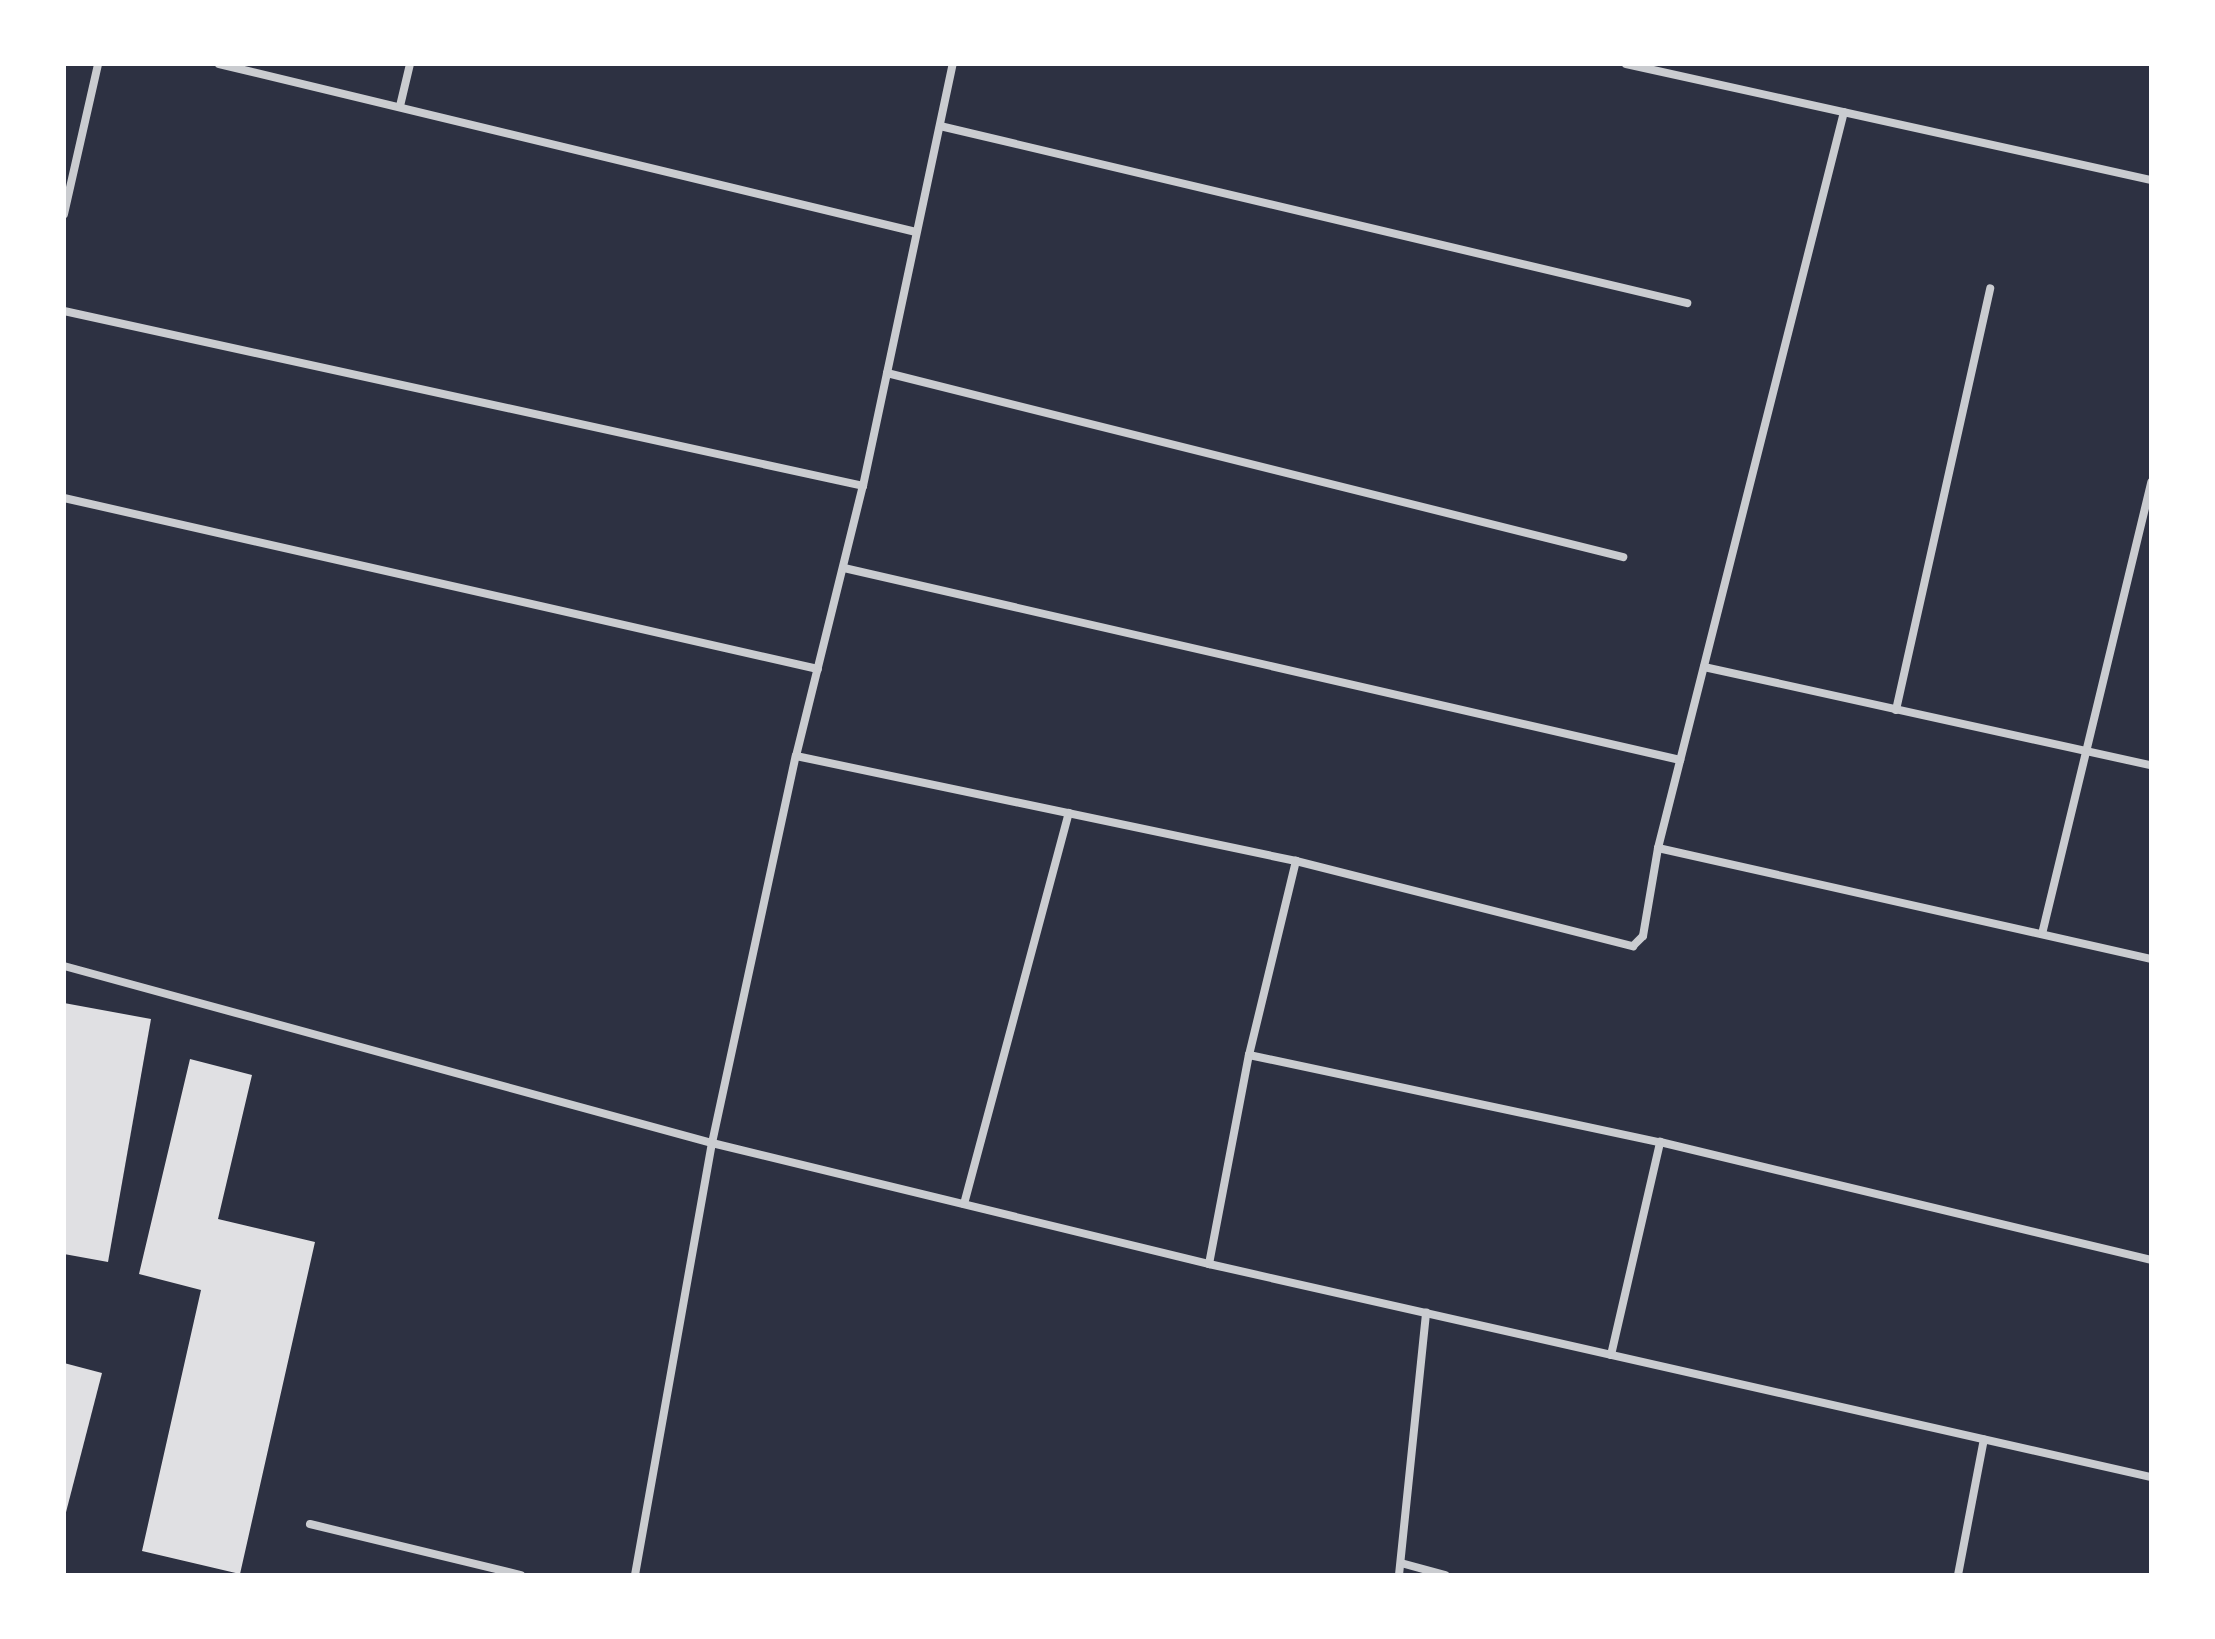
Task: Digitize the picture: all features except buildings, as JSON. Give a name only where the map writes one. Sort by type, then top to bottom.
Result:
[{"type":"street","points":[[64,214],[98,64]]},
{"type":"street","points":[[219,64],[916,232]]},
{"type":"street","points":[[400,106],[410,64]]},
{"type":"street","points":[[635,1575],[712,1143],[796,756],[863,486],[953,64]]},
{"type":"street","points":[[1626,64],[2151,180]]},
{"type":"street","points":[[796,756],[1296,861],[1633,946],[1643,936],[1658,848],[1844,112]]},
{"type":"street","points":[[940,126],[1687,303]]},
{"type":"street","points":[[1896,710],[1990,288]]},
{"type":"street","points":[[64,311],[863,486]]},
{"type":"street","points":[[887,373],[1623,557]]},
{"type":"street","points":[[2042,934],[2151,482]]},
{"type":"street","points":[[64,498],[818,669]]},
{"type":"street","points":[[844,568],[1680,760]]},
{"type":"street","points":[[1704,667],[2151,765]]},
{"type":"street","points":[[964,1204],[1069,813]]},
{"type":"street","points":[[1658,848],[2151,959]]},
{"type":"street","points":[[1209,1264],[1249,1055],[1296,861]]},
{"type":"street","points":[[64,966],[712,1143],[1209,1264],[2151,1477]]},
{"type":"street","points":[[1249,1055],[1660,1142],[2151,1260]]},
{"type":"street","points":[[1611,1355],[1660,1142]]},
{"type":"street","points":[[1399,1575],[1426,1312]]},
{"type":"street","points":[[1958,1575],[1984,1439]]},
{"type":"street","points":[[310,1524],[521,1575]]},
{"type":"street","points":[[1401,1563],[1445,1575]]}]
